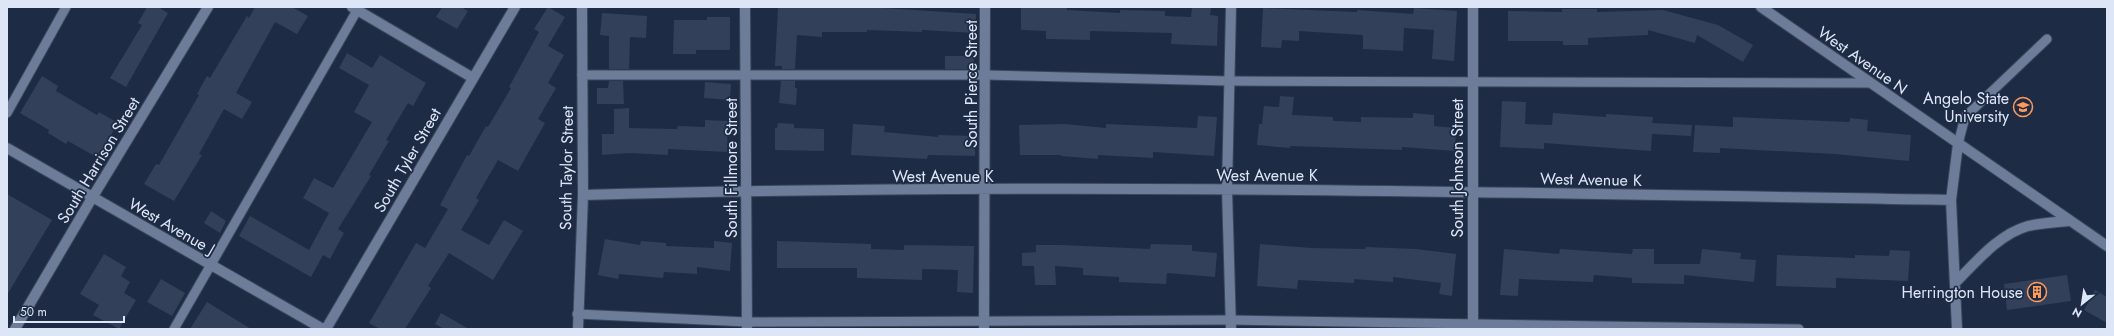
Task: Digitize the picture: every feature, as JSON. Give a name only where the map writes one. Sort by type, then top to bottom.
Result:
[{"type":"street","name":"South Harrison Street","points":[[15,329],[92,198],[208,7]]},
{"type":"street","name":"South Tyler Street","points":[[326,329],[515,7]]},
{"type":"street","name":"South Taylor Street","points":[[578,329],[577,314],[583,195],[582,7]]},
{"type":"street","name":"South Fillmore Street","points":[[745,7],[747,326]]},
{"type":"street","name":"South Pierce Street","points":[[984,325],[986,191],[985,7]]},
{"type":"street","points":[[1230,324],[1227,189],[1231,7]]},
{"type":"street","name":"South Johnson Street","points":[[1472,327],[1473,7]]},
{"type":"street","name":"West Avenue N","points":[[1761,7],[2107,246]]},
{"type":"street","points":[[356,8],[473,78]]},
{"type":"street","points":[[1957,329],[1951,200],[1958,144]]},
{"type":"street","name":"West Avenue J","points":[[7,148],[323,329]]},
{"type":"street","name":"West Avenue K","points":[[583,195],[746,191],[1227,189],[1951,200]]},
{"type":"street","points":[[1955,283],[1986,252],[2006,237],[2028,226],[2069,221]]},
{"type":"lane","points":[[7,113],[66,7]]},
{"type":"lane","points":[[174,329],[356,8]]},
{"type":"lane","points":[[1958,144],[1966,117],[2047,39]]},
{"type":"lane","points":[[582,75],[986,75],[1229,81],[1473,80],[1870,83]]},
{"type":"lane","points":[[577,314],[747,326],[1230,324],[1798,329]]},
{"type":"building","points":[[147,7],[158,7],[168,13],[126,87],[110,78],[142,25],[138,23]]},
{"type":"building","points":[[255,7],[292,7],[308,16],[297,34],[275,22],[236,93],[252,102],[242,119],[224,109],[199,154],[202,155],[174,201],[144,184],[156,164],[159,165],[199,95],[197,94],[207,76],[210,78],[247,16],[249,18]]},
{"type":"building","points":[[442,7],[461,7],[468,11],[457,29],[436,17]]},
{"type":"building","points":[[548,7],[565,17],[548,46],[564,55],[548,83],[556,88],[538,119],[545,123],[518,171],[498,160],[476,198],[479,200],[461,230],[489,245],[504,220],[523,231],[493,280],[449,253],[428,286],[431,288],[405,329],[380,329],[369,323],[416,243],[425,248],[448,209],[440,205],[467,155],[469,156],[486,126],[488,127],[511,88],[509,87],[539,32],[534,29]]},
{"type":"building","points":[[778,7],[868,7],[976,14],[975,33],[922,30],[922,32],[867,30],[867,32],[822,32],[822,37],[797,35],[795,69],[782,69],[782,66],[775,66]]},
{"type":"building","points":[[1021,7],[1067,8],[1067,10],[1120,13],[1120,10],[1165,11],[1165,16],[1191,17],[1192,7],[1211,7],[1210,15],[1218,16],[1217,46],[1171,44],[1172,33],[1090,31],[1090,40],[1046,39],[1046,31],[1021,30]]},
{"type":"building","points":[[1263,8],[1357,12],[1357,10],[1413,14],[1414,8],[1457,11],[1454,61],[1432,59],[1434,30],[1404,28],[1403,51],[1363,49],[1363,35],[1299,31],[1299,41],[1282,40],[1281,48],[1261,47]]},
{"type":"building","points":[[1562,9],[1597,9],[1597,12],[1663,10],[1718,25],[1753,45],[1743,62],[1697,35],[1695,43],[1648,30],[1648,35],[1588,38],[1588,45],[1563,45],[1563,41],[1508,41],[1508,11],[1562,12]]},
{"type":"building","points":[[602,13],[647,16],[646,38],[630,37],[629,69],[609,69],[609,36],[600,35]]},
{"type":"building","points":[[707,17],[730,17],[730,50],[696,50],[696,54],[673,54],[674,20],[707,20]]},
{"type":"building","points":[[347,53],[372,68],[380,55],[426,83],[413,106],[408,103],[386,140],[389,141],[369,175],[371,176],[338,229],[344,233],[330,259],[323,255],[311,277],[239,236],[250,216],[309,250],[329,213],[303,198],[314,178],[333,188],[372,122],[354,112],[369,85],[339,68]]},
{"type":"building","points":[[945,56],[974,56],[974,69],[945,69]]},
{"type":"building","points":[[42,76],[58,86],[56,91],[97,115],[99,112],[118,123],[98,158],[68,141],[66,144],[48,133],[49,130],[20,113]]},
{"type":"building","points":[[609,81],[623,81],[624,104],[597,104],[597,88],[608,88]]},
{"type":"building","points":[[781,81],[795,81],[795,88],[797,88],[796,105],[779,103]]},
{"type":"building","points":[[705,82],[731,84],[730,100],[704,98]]},
{"type":"building","points":[[1280,96],[1294,97],[1292,115],[1333,117],[1333,121],[1361,122],[1361,117],[1413,118],[1413,113],[1434,115],[1434,126],[1456,128],[1455,151],[1402,147],[1402,150],[1290,146],[1290,148],[1257,145],[1259,124],[1262,124],[1264,106],[1279,107]]},
{"type":"building","points":[[1502,101],[1526,102],[1525,124],[1552,125],[1553,113],[1606,117],[1606,114],[1653,117],[1652,123],[1692,125],[1691,136],[1652,134],[1651,151],[1544,143],[1544,149],[1500,147]]},
{"type":"building","points":[[629,108],[629,128],[677,129],[678,126],[705,127],[705,120],[728,121],[727,152],[668,149],[668,155],[629,153],[602,155],[602,134],[614,134],[614,109]]},
{"type":"building","points":[[1198,116],[1217,117],[1214,156],[1153,152],[1153,158],[1098,155],[1098,159],[1061,155],[1020,155],[1019,125],[1065,124],[1106,128],[1106,124],[1197,128]]},
{"type":"building","points":[[1733,117],[1850,122],[1850,118],[1868,120],[1867,131],[1911,135],[1909,161],[1835,154],[1720,148],[1720,153],[1693,152],[1695,125],[1733,127]]},
{"type":"building","points":[[778,123],[794,124],[794,128],[824,129],[824,151],[775,150],[775,128],[777,128]]},
{"type":"building","points":[[853,124],[885,126],[884,132],[938,137],[938,135],[975,136],[975,156],[928,155],[927,159],[851,155]]},
{"type":"building","points":[[7,194],[52,220],[7,295]]},
{"type":"building","points":[[211,211],[226,221],[220,233],[204,223]]},
{"type":"building","points":[[605,239],[640,245],[641,241],[666,243],[666,246],[714,248],[714,241],[732,243],[730,271],[697,267],[697,274],[664,272],[663,278],[619,274],[618,279],[598,275]]},
{"type":"building","points":[[777,241],[871,244],[871,249],[904,250],[904,245],[974,246],[973,293],[957,292],[958,270],[922,269],[922,280],[857,278],[857,268],[777,268]]},
{"type":"building","points":[[1151,244],[1192,245],[1192,251],[1217,253],[1215,277],[1167,273],[1166,284],[1119,282],[1119,277],[1083,275],[1083,268],[1055,266],[1056,285],[1035,285],[1034,266],[1022,266],[1022,253],[1036,252],[1036,245],[1150,249]]},
{"type":"building","points":[[1260,244],[1311,248],[1365,249],[1366,247],[1416,249],[1456,254],[1452,296],[1439,294],[1441,283],[1393,277],[1393,282],[1354,279],[1354,283],[1298,280],[1297,289],[1257,286]]},
{"type":"building","points":[[1504,249],[1559,254],[1560,249],[1632,254],[1633,249],[1654,249],[1654,264],[1700,264],[1702,249],[1741,253],[1740,259],[1756,260],[1754,282],[1684,275],[1684,284],[1632,283],[1632,278],[1594,275],[1593,282],[1519,279],[1518,296],[1500,295]]},
{"type":"building","points":[[1890,250],[1910,251],[1908,281],[1836,278],[1836,288],[1776,286],[1777,255],[1855,258],[1855,255],[1889,256]]},
{"type":"building","points":[[104,254],[126,267],[121,276],[130,282],[124,293],[136,300],[119,329],[93,315],[99,305],[80,294]]},
{"type":"building","name":"Herrington House","points":[[2067,275],[2071,301],[2007,310],[2004,284]]},
{"type":"building","points":[[161,279],[185,293],[172,316],[147,302]]},
{"type":"building","points":[[2095,290],[2107,297],[2107,323],[2084,310]]},
{"type":"building","points":[[207,302],[251,329],[190,329]]},
{"type":"building","points":[[441,313],[469,329],[444,329],[435,324]]},
{"type":"place","name":"Angelo State University","points":[[2023,107]]},
{"type":"place","name":"Herrington House","points":[[2037,292]]}]
